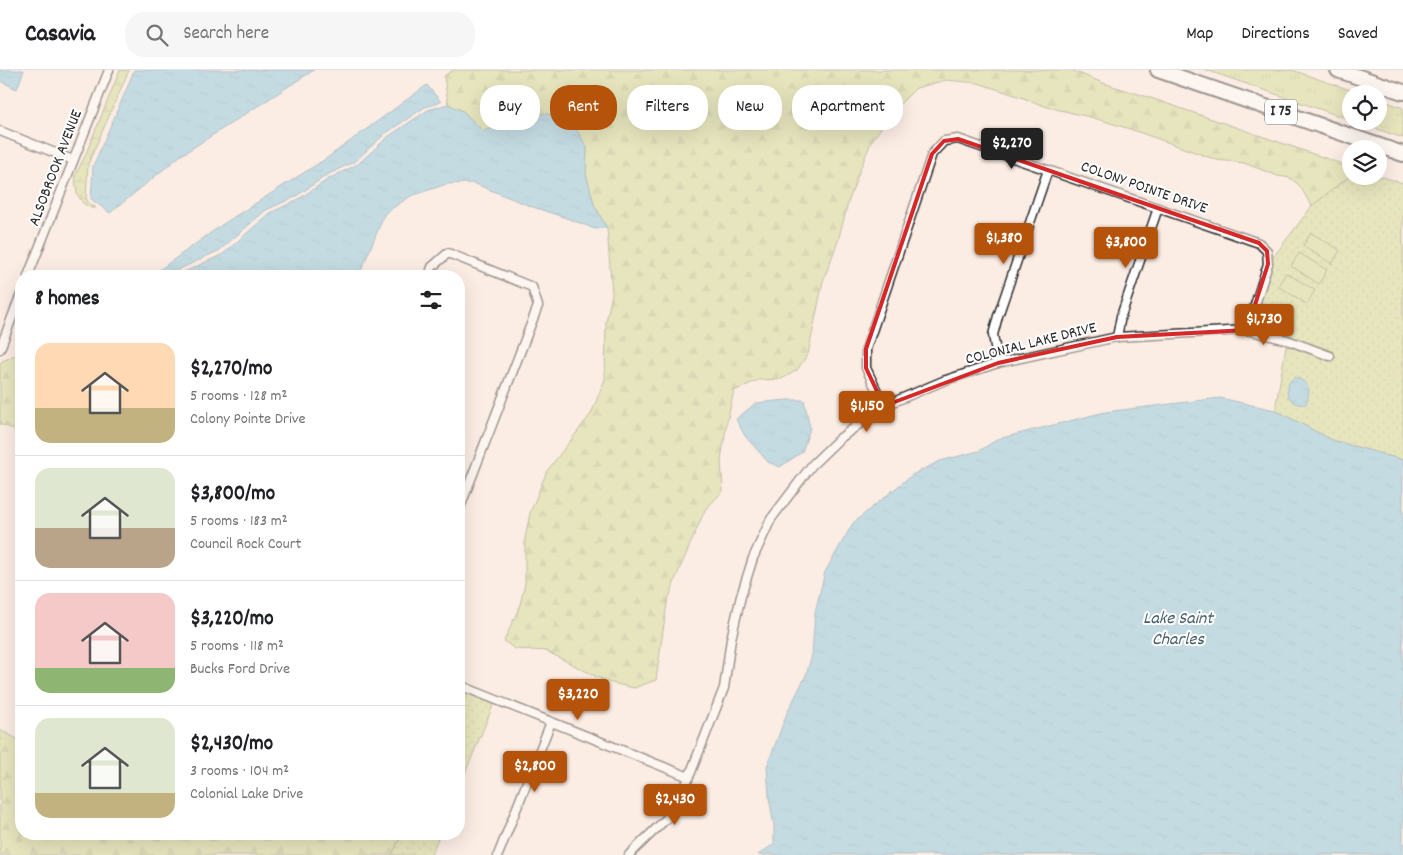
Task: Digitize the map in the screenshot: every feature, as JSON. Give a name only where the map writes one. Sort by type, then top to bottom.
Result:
[{"type":"highway","name":"I 75","points":[[1158,70],[1403,154]]},
{"type":"highway","points":[[1338,70],[1403,92]]},
{"type":"street","name":"ALSOBROOK AVENUE","points":[[30,270],[109,70]]},
{"type":"street","points":[[0,131],[73,160]]},
{"type":"street","name":"COLONY POINTE DRIVE","points":[[884,406],[866,368],[866,349],[932,154],[944,141],[958,139],[1259,243],[1267,251],[1268,264],[1247,330]]},
{"type":"street","points":[[998,363],[993,335],[1048,170]]},
{"type":"street","points":[[1117,337],[1121,316],[1158,208]]},
{"type":"street","points":[[431,270],[448,253],[532,287],[538,306],[465,495]]},
{"type":"street","points":[[0,349],[15,310]]},
{"type":"street","name":"COLONIAL LAKE DRIVE","points":[[630,855],[669,816],[680,800],[690,777],[724,688],[731,639],[741,596],[753,558],[771,519],[812,465],[839,439],[884,406],[943,381],[998,363],[1117,337],[1247,330],[1287,340],[1330,356]]},
{"type":"street","points":[[465,687],[690,777]]},
{"type":"street","points":[[498,855],[551,722]]},
{"type":"highlighted area","points":[[958,139],[1259,243],[1267,251],[1268,264],[1247,330],[1117,337],[998,363],[884,406],[866,368],[866,349],[932,154],[944,141]]},
{"type":"green space","points":[[120,70],[129,70],[88,164],[86,198],[96,208],[91,208],[83,203],[77,194],[75,176]]},
{"type":"green space","points":[[453,70],[1071,70],[1103,83],[1342,164],[1342,182],[1312,206],[1299,185],[1290,178],[1278,176],[1244,163],[1217,160],[1130,129],[1047,107],[978,83],[946,80],[916,88],[903,101],[903,85],[792,85],[792,130],[879,130],[871,142],[859,172],[838,241],[823,281],[808,354],[797,370],[782,379],[758,380],[734,391],[721,460],[723,491],[705,510],[667,603],[656,680],[634,688],[607,682],[546,651],[515,649],[504,641],[519,608],[525,584],[525,538],[530,513],[547,471],[591,414],[605,379],[606,322],[612,294],[607,228],[595,207],[586,174],[587,147],[555,130],[617,130],[617,85],[550,85],[550,128],[540,122],[540,85],[480,85],[480,128],[463,111],[448,104],[444,76]]},
{"type":"green space","points":[[1206,70],[1292,70],[1342,87],[1342,117]]},
{"type":"green space","points":[[1387,102],[1403,108],[1403,138],[1380,130],[1387,130]]},
{"type":"green space","points":[[1387,178],[1403,183],[1403,460],[1332,440],[1275,410],[1287,341],[1247,330],[1268,264],[1312,206],[1342,182],[1342,185],[1387,185]]},
{"type":"green space","points":[[1311,233],[1340,250],[1332,264],[1303,246]]},
{"type":"green space","points":[[1299,253],[1327,270],[1319,284],[1291,266]]},
{"type":"green space","points":[[1286,273],[1315,290],[1307,304],[1278,286]]},
{"type":"green space","points":[[15,355],[15,430],[0,424],[1,362]]},
{"type":"green space","points":[[465,689],[495,701],[465,774]]},
{"type":"green space","points":[[0,730],[15,738],[15,840],[399,840],[392,855],[0,855]]},
{"type":"green space","points":[[399,840],[437,840],[431,855],[392,855]]},
{"type":"water","points":[[0,70],[24,70],[17,89],[0,81]]},
{"type":"water","points":[[134,70],[314,70],[180,156],[110,213],[91,199],[93,166]]},
{"type":"water","points":[[427,85],[441,102],[425,107],[386,133],[355,161],[327,175],[295,197],[266,210],[220,250],[178,270],[159,270],[223,224],[327,158]]},
{"type":"water","points":[[448,104],[463,111],[483,131],[540,130],[540,114],[550,114],[550,130],[577,130],[587,147],[586,174],[595,207],[607,228],[595,229],[473,183],[447,184],[411,196],[385,213],[361,270],[189,270],[223,254],[270,213],[297,200],[330,178],[358,164],[389,136],[428,110]]},
{"type":"water","points":[[1295,377],[1304,382],[1308,387],[1306,404],[1295,403],[1287,394],[1289,382]]},
{"type":"water","name":"Lake Saint Charles","points":[[1220,398],[1275,410],[1332,440],[1403,460],[1403,855],[758,855],[774,844],[774,826],[769,797],[767,766],[787,713],[806,675],[812,655],[815,612],[825,572],[853,523],[912,475],[940,461],[979,451],[998,439],[1105,412]]},
{"type":"water","points":[[804,400],[810,428],[802,452],[780,467],[768,462],[745,436],[736,419],[756,403]]}]
